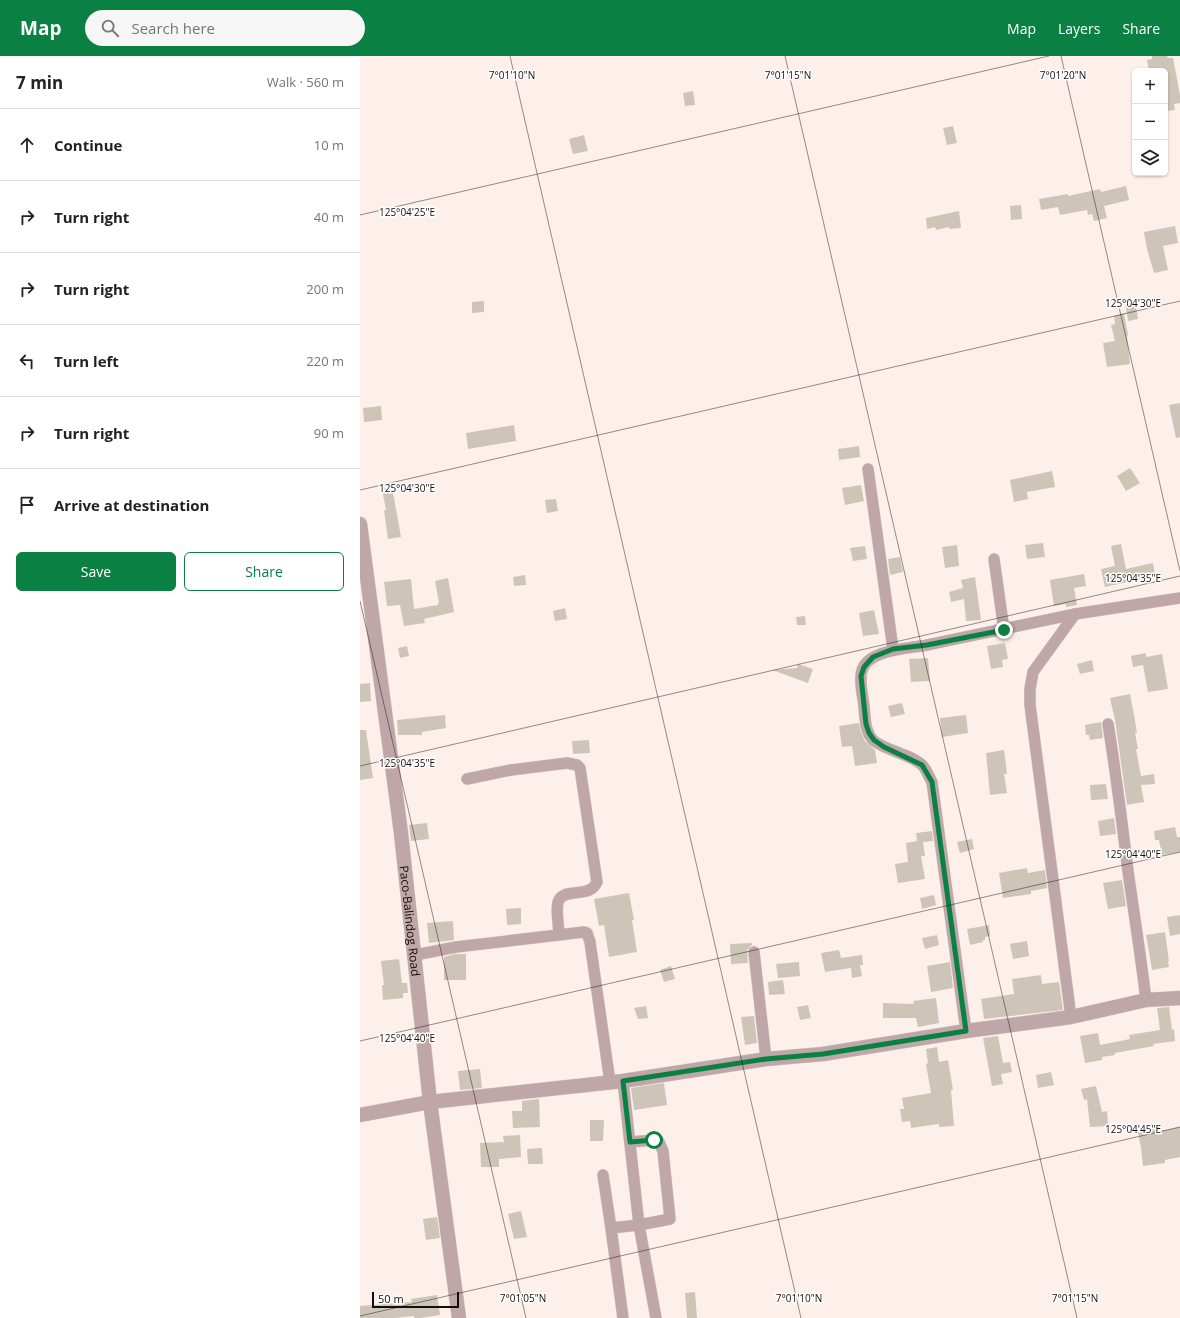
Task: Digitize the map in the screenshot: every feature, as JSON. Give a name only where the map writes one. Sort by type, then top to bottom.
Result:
[{"type":"street","points":[[868,469],[893,649]]},
{"type":"street","name":"Paco-Balindog Road","points":[[360,524],[401,833],[430,1102],[459,1318]]},
{"type":"street","points":[[994,559],[1004,630]]},
{"type":"street","points":[[966,1031],[932,782],[922,765],[884,747],[874,740],[869,733],[866,724],[861,672],[873,657],[893,649],[927,645],[1075,614],[1180,598]]},
{"type":"street","points":[[1071,1017],[1030,705],[1030,690],[1033,672],[1075,614]]},
{"type":"street","points":[[1108,724],[1118,782],[1128,871],[1140,947],[1146,1000]]},
{"type":"street","points":[[467,779],[511,770],[567,763],[577,765],[580,768],[597,882],[595,887],[589,891],[567,894],[562,896],[559,900],[557,905],[559,935]]},
{"type":"street","points":[[415,955],[456,947],[584,932],[589,936],[630,1142],[639,1224],[656,1318]]},
{"type":"street","points":[[754,952],[766,1059]]},
{"type":"street","points":[[360,1115],[430,1102],[617,1082],[766,1059],[823,1054],[966,1031],[1071,1017],[1146,1000],[1180,998]]},
{"type":"street","points":[[611,1228],[670,1219],[663,1151],[659,1142],[654,1140],[630,1142]]},
{"type":"street","points":[[603,1175],[623,1318]]},
{"type":"building","points":[[1152,56],[1167,56],[1168,58],[1173,58],[1180,95],[1180,103],[1174,104],[1175,110],[1168,111],[1168,68],[1148,68],[1147,60],[1152,59]]},
{"type":"building","points":[[693,91],[695,105],[685,106],[683,93]]},
{"type":"building","points":[[953,126],[957,143],[947,145],[943,128]]},
{"type":"building","points":[[584,135],[588,151],[573,154],[569,139]]},
{"type":"building","points":[[1126,186],[1129,200],[1104,206],[1107,218],[1094,221],[1092,214],[1088,215],[1087,210],[1060,215],[1058,207],[1041,210],[1039,199],[1068,194],[1068,196],[1100,189],[1101,192]]},
{"type":"building","points":[[1021,205],[1022,219],[1011,220],[1010,206]]},
{"type":"building","points":[[959,211],[961,228],[949,229],[949,227],[936,230],[935,227],[927,229],[926,218]]},
{"type":"building","points":[[1175,226],[1178,243],[1163,246],[1168,270],[1154,273],[1144,232]]},
{"type":"building","points":[[1135,300],[1138,319],[1128,321],[1125,302]]},
{"type":"building","points":[[484,301],[484,312],[472,313],[472,302]]},
{"type":"building","points":[[1124,313],[1128,335],[1130,364],[1107,367],[1103,343],[1115,341],[1111,325],[1115,324],[1114,316]]},
{"type":"building","points":[[1180,403],[1180,437],[1176,438],[1169,405]]},
{"type":"building","points":[[381,406],[382,420],[364,422],[363,408]]},
{"type":"building","points":[[514,425],[516,441],[468,449],[466,433]]},
{"type":"building","points":[[859,446],[860,457],[839,460],[838,449]]},
{"type":"building","points":[[1130,468],[1140,483],[1126,491],[1117,476]]},
{"type":"building","points":[[1052,471],[1055,487],[1027,492],[1028,499],[1014,502],[1010,480]]},
{"type":"building","points":[[861,485],[864,501],[845,505],[842,488]]},
{"type":"building","points":[[392,487],[401,537],[388,539],[384,510],[386,510],[382,489]]},
{"type":"building","points":[[556,499],[558,511],[547,513],[545,500]]},
{"type":"building","points":[[1043,543],[1045,557],[1027,559],[1025,545]]},
{"type":"building","points":[[1121,544],[1126,569],[1153,563],[1155,576],[1105,587],[1101,569],[1115,566],[1111,546]]},
{"type":"building","points":[[957,545],[959,566],[945,568],[942,547]]},
{"type":"building","points":[[865,546],[867,559],[853,561],[850,548]]},
{"type":"building","points":[[900,557],[903,572],[890,575],[888,559]]},
{"type":"building","points":[[1084,574],[1086,586],[1074,588],[1077,605],[1066,607],[1066,604],[1054,606],[1050,580]]},
{"type":"building","points":[[525,575],[526,585],[514,586],[513,577]]},
{"type":"building","points":[[975,577],[981,620],[966,621],[964,599],[951,602],[949,592],[963,588],[961,580]]},
{"type":"building","points":[[448,578],[454,612],[424,619],[425,623],[404,626],[400,605],[387,606],[384,582],[411,579],[414,609],[438,605],[439,603],[435,581]]},
{"type":"building","points":[[565,608],[567,619],[555,621],[553,611]]},
{"type":"building","points":[[874,610],[879,634],[863,636],[859,613]]},
{"type":"building","points":[[805,616],[806,625],[797,625],[796,617]]},
{"type":"building","points":[[1005,643],[1008,659],[1002,660],[1003,667],[991,669],[987,646]]},
{"type":"building","points":[[407,646],[409,656],[400,658],[398,648]]},
{"type":"building","points":[[1146,653],[1146,657],[1162,654],[1168,689],[1148,692],[1143,665],[1133,667],[1131,656]]},
{"type":"building","points":[[928,658],[930,681],[911,682],[909,659]]},
{"type":"building","points":[[1092,660],[1094,671],[1080,674],[1077,664]]},
{"type":"building","points":[[798,664],[813,669],[808,683],[772,670],[797,668]]},
{"type":"building","points":[[370,683],[371,701],[360,702],[360,684]]},
{"type":"building","points":[[1130,694],[1137,733],[1135,733],[1138,749],[1136,749],[1141,776],[1154,774],[1155,784],[1141,785],[1144,802],[1127,805],[1115,720],[1110,698]]},
{"type":"building","points":[[902,703],[905,714],[891,717],[888,706]]},
{"type":"building","points":[[445,715],[446,728],[422,732],[422,735],[398,735],[397,720]]},
{"type":"building","points":[[966,715],[968,733],[942,737],[940,718]]},
{"type":"building","points":[[1101,722],[1103,738],[1090,740],[1089,735],[1086,735],[1085,725]]},
{"type":"building","points":[[859,723],[865,741],[875,750],[877,763],[855,766],[852,746],[842,747],[839,726]]},
{"type":"building","points":[[360,730],[366,730],[373,778],[360,780]]},
{"type":"building","points":[[589,740],[590,753],[573,754],[572,741]]},
{"type":"building","points":[[1004,750],[1007,774],[1004,774],[1007,793],[990,795],[986,753]]},
{"type":"building","points":[[1106,784],[1108,799],[1091,800],[1090,785]]},
{"type":"building","points":[[1114,818],[1116,834],[1100,836],[1098,821]]},
{"type":"building","points":[[427,823],[429,839],[411,841],[409,825]]},
{"type":"building","points":[[1175,827],[1177,837],[1180,837],[1180,852],[1162,855],[1159,840],[1155,840],[1154,831]]},
{"type":"building","points":[[932,831],[933,841],[923,842],[925,856],[921,856],[925,879],[898,883],[895,864],[908,862],[906,843],[917,841],[916,833]]},
{"type":"building","points":[[972,839],[974,849],[960,853],[957,842]]},
{"type":"building","points":[[1027,868],[1028,873],[1045,870],[1047,888],[1031,891],[1031,894],[1003,898],[999,873]]},
{"type":"building","points":[[1122,880],[1126,906],[1108,909],[1103,883]]},
{"type":"building","points":[[629,893],[634,920],[632,920],[637,952],[609,957],[604,925],[599,926],[594,899]]},
{"type":"building","points":[[934,895],[936,905],[922,909],[920,898]]},
{"type":"building","points":[[521,908],[521,924],[507,925],[506,909]]},
{"type":"building","points":[[1180,915],[1180,934],[1170,936],[1167,917]]},
{"type":"building","points":[[453,921],[454,940],[429,943],[427,923]]},
{"type":"building","points":[[989,925],[990,936],[985,937],[983,942],[970,945],[967,929]]},
{"type":"building","points":[[1165,932],[1169,967],[1152,970],[1146,935]]},
{"type":"building","points":[[937,935],[939,945],[925,949],[922,938]]},
{"type":"building","points":[[1027,941],[1029,956],[1013,959],[1010,944]]},
{"type":"building","points":[[752,943],[747,950],[748,963],[731,964],[730,944]]},
{"type":"building","points":[[839,950],[841,958],[862,955],[863,965],[860,965],[862,976],[852,978],[851,968],[825,972],[821,953]]},
{"type":"building","points":[[455,954],[466,954],[466,980],[444,980],[444,957]]},
{"type":"building","points":[[399,959],[402,983],[407,983],[408,993],[403,993],[403,998],[383,1000],[382,985],[384,985],[381,961]]},
{"type":"building","points":[[799,962],[800,976],[778,978],[776,964]]},
{"type":"building","points":[[950,962],[953,988],[931,992],[927,966]]},
{"type":"building","points":[[671,966],[675,979],[664,982],[660,970]]},
{"type":"building","points":[[1041,975],[1042,984],[1059,982],[1063,1010],[984,1019],[981,999],[1014,994],[1012,979]]},
{"type":"building","points":[[783,980],[785,994],[769,995],[768,982]]},
{"type":"building","points":[[936,998],[939,1023],[918,1027],[916,1018],[883,1018],[883,1003],[914,1004],[913,1001]]},
{"type":"building","points":[[808,1005],[811,1018],[800,1020],[797,1007]]},
{"type":"building","points":[[646,1006],[648,1018],[638,1019],[634,1008]]},
{"type":"building","points":[[1169,1007],[1175,1041],[1153,1044],[1154,1046],[1115,1053],[1115,1055],[1102,1057],[1102,1060],[1085,1063],[1080,1036],[1098,1033],[1100,1045],[1130,1039],[1129,1035],[1160,1030],[1157,1008]]},
{"type":"building","points":[[754,1016],[757,1043],[745,1045],[741,1017]]},
{"type":"building","points":[[998,1036],[1003,1063],[1010,1062],[1012,1072],[1001,1074],[1003,1084],[992,1086],[983,1038]]},
{"type":"building","points":[[937,1047],[939,1062],[948,1060],[953,1090],[951,1090],[954,1126],[939,1127],[939,1124],[911,1128],[910,1121],[902,1122],[900,1109],[904,1109],[902,1098],[931,1093],[926,1064],[928,1063],[926,1049]]},
{"type":"building","points":[[480,1069],[482,1088],[460,1090],[458,1071]]},
{"type":"building","points":[[1051,1072],[1054,1085],[1038,1088],[1036,1075]]},
{"type":"building","points":[[664,1083],[667,1105],[634,1110],[631,1088]]},
{"type":"building","points":[[1096,1086],[1102,1112],[1107,1111],[1108,1126],[1090,1127],[1087,1099],[1084,1100],[1081,1089]]},
{"type":"building","points":[[539,1099],[540,1127],[513,1128],[512,1111],[522,1111],[522,1101]]},
{"type":"building","points":[[590,1120],[604,1120],[603,1141],[590,1141]]},
{"type":"building","points":[[1154,1124],[1156,1132],[1180,1127],[1180,1157],[1165,1160],[1165,1163],[1143,1166],[1137,1128]]},
{"type":"building","points":[[520,1135],[521,1157],[499,1159],[499,1167],[481,1167],[480,1143],[504,1142],[503,1136]]},
{"type":"building","points":[[542,1148],[543,1164],[528,1164],[527,1149]]},
{"type":"building","points":[[521,1211],[527,1237],[514,1239],[508,1214]]},
{"type":"building","points":[[437,1217],[440,1238],[426,1240],[423,1219]]},
{"type":"building","points":[[695,1292],[697,1318],[687,1318],[685,1293]]},
{"type":"building","points":[[437,1295],[440,1315],[420,1318],[414,1318],[414,1316],[395,1318],[360,1318],[360,1306],[412,1302],[411,1299]]},
{"type":"route","points":[[654,1140],[630,1142],[623,1081],[766,1059],[823,1054],[966,1031],[932,782],[922,765],[884,747],[874,740],[869,733],[866,724],[861,672],[868,661],[873,657],[893,649],[908,649],[1004,630]]}]
